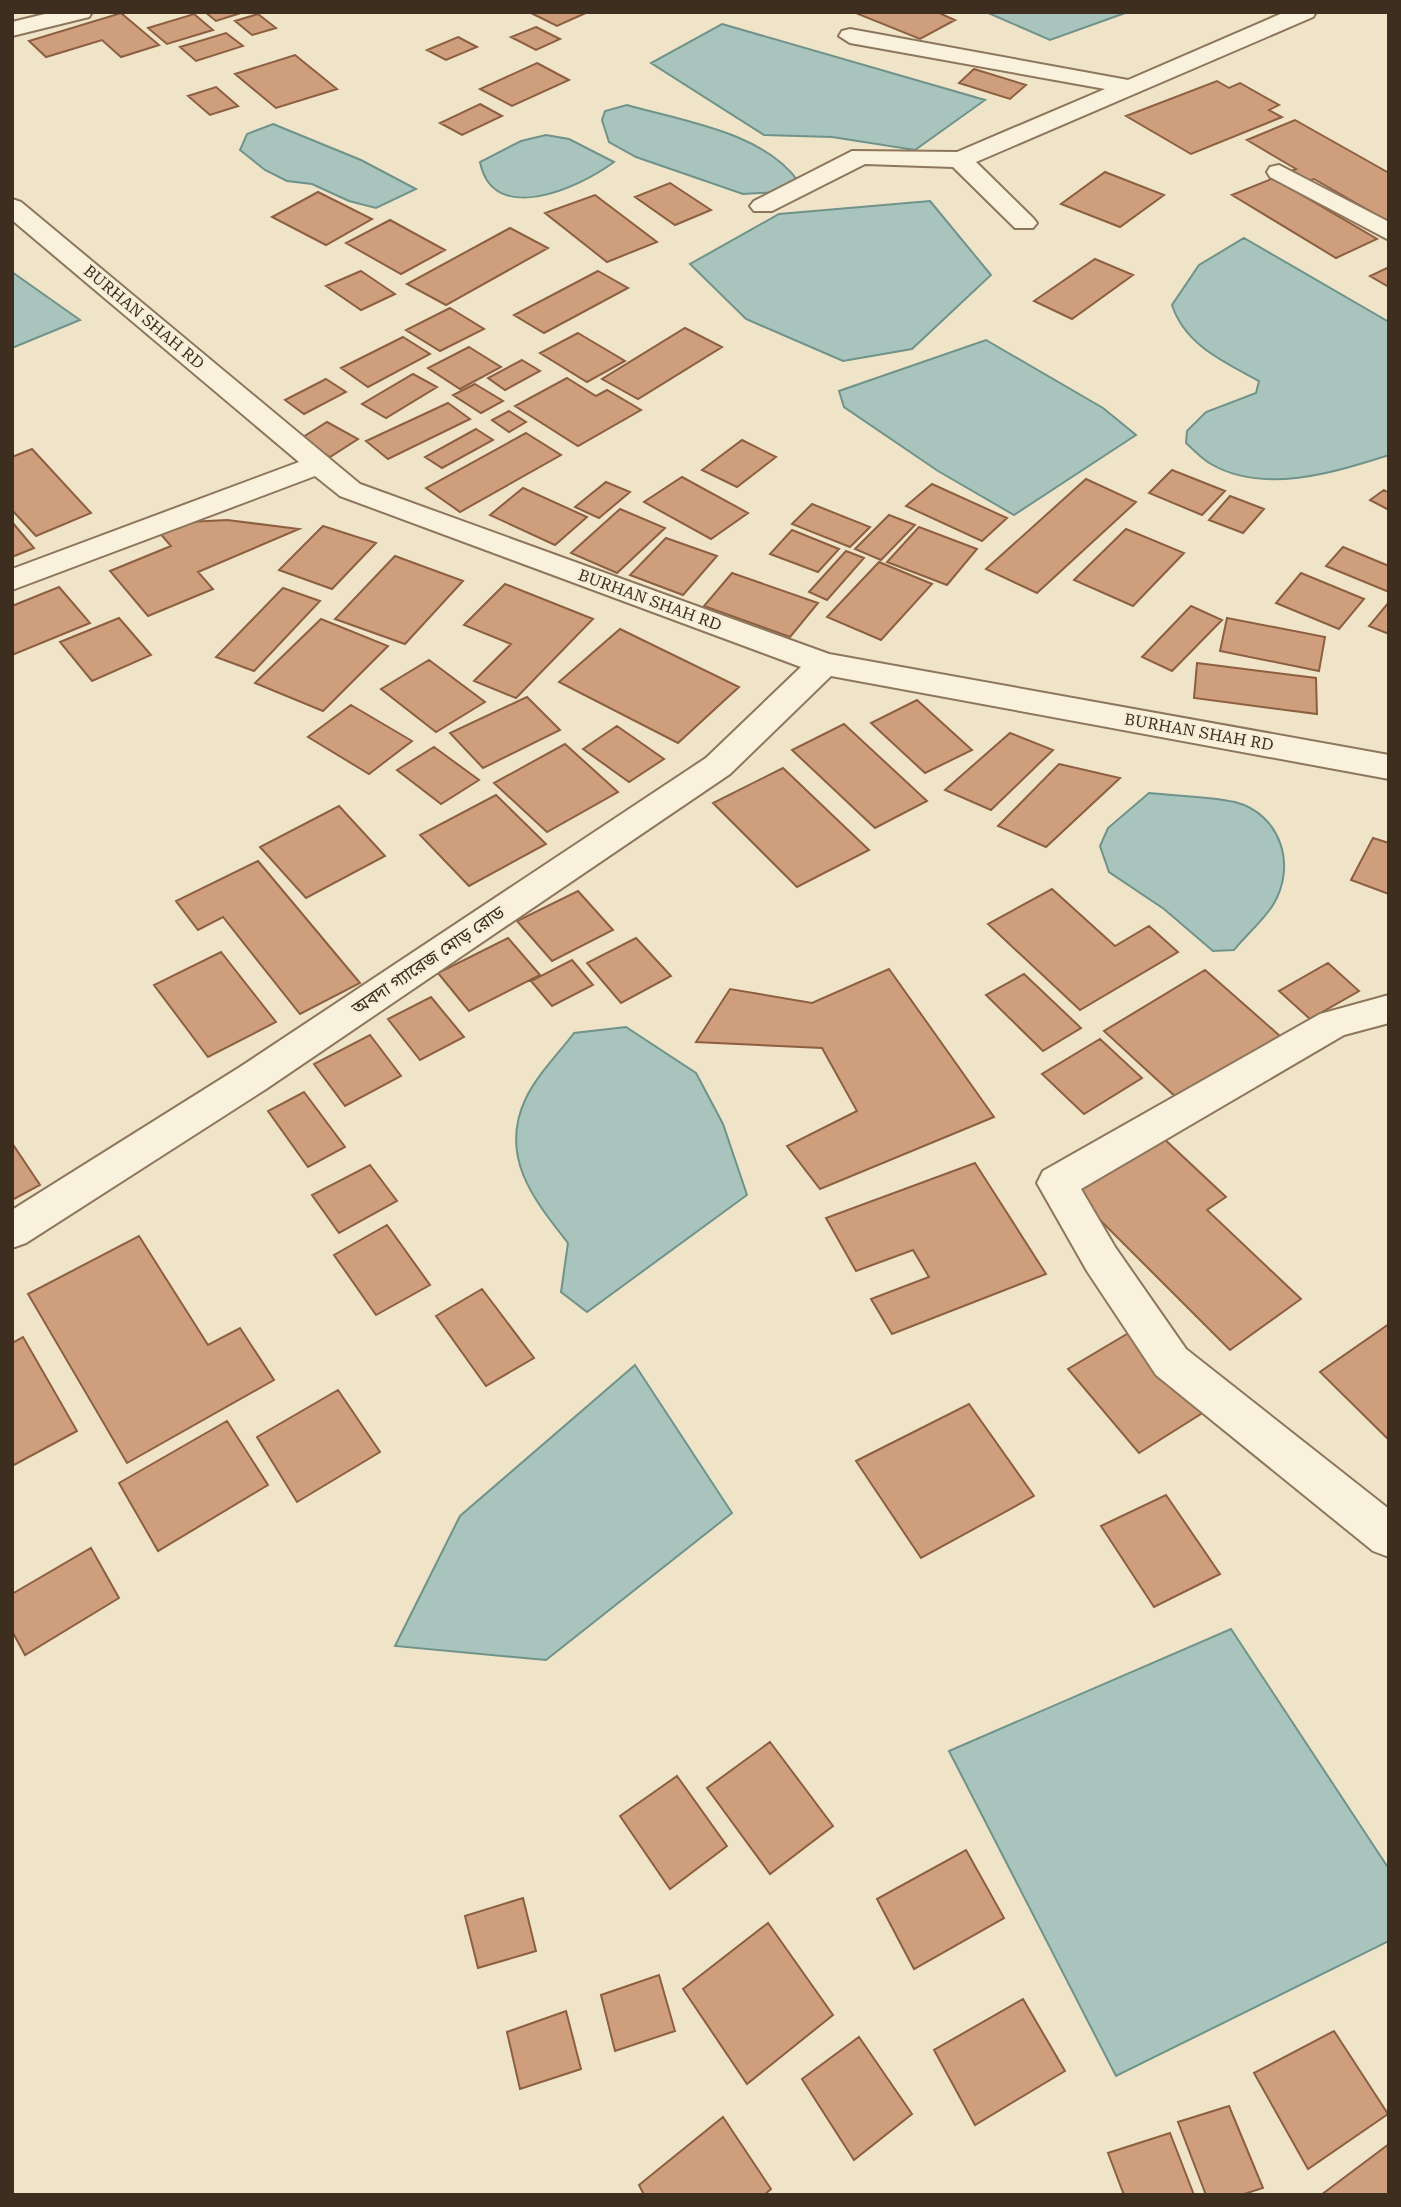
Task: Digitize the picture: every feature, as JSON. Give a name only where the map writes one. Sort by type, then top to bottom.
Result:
[{"type":"street","points":[[12,30],[82,12]]},
{"type":"street","points":[[763,206],[860,156],[960,160],[1305,12]]},
{"type":"street","points":[[850,36],[1130,87]]},
{"type":"street","points":[[960,160],[1024,223]]},
{"type":"street","points":[[1279,172],[1389,232]]},
{"type":"street","name":"BURHAN SHAH RD","points":[[12,207],[349,490],[824,664],[1389,767]]},
{"type":"street","points":[[12,580],[320,464]]},
{"type":"street","name":"অবদা গ্যারেজ মোড় রোড","points":[[12,1231],[253,1078],[718,766],[824,664]]},
{"type":"street","points":[[1389,1009],[1333,1024],[1056,1184],[1101,1259],[1171,1362],[1389,1536]]},
{"type":"water","points":[[986,12],[1128,12],[1050,40]]},
{"type":"water","points":[[722,24],[985,100],[915,150],[832,137],[764,135],[651,63]]},
{"type":"water","points":[[627,105],[696,123],[743,140],[783,164],[798,181],[780,192],[743,194],[636,157],[609,142],[602,120],[605,111]]},
{"type":"water","points":[[273,124],[361,160],[416,189],[376,208],[349,201],[312,184],[287,181],[265,170],[240,150],[247,134]]},
{"type":"water","points":[[546,135],[569,139],[614,162],[580,182],[539,196],[519,197],[502,193],[488,182],[480,162],[521,141]]},
{"type":"water","points":[[930,201],[991,275],[912,349],[843,361],[746,319],[690,264],[779,214]]},
{"type":"water","points":[[1244,238],[1389,322],[1389,455],[1346,468],[1300,477],[1254,478],[1211,464],[1186,443],[1187,431],[1206,412],[1256,393],[1259,381],[1196,342],[1178,319],[1172,305],[1199,265]]},
{"type":"water","points":[[12,272],[80,320],[12,348]]},
{"type":"water","points":[[986,340],[1103,408],[1136,435],[1014,515],[938,471],[844,407],[839,391]]},
{"type":"water","points":[[1149,793],[1235,802],[1251,808],[1274,830],[1284,858],[1280,890],[1269,911],[1234,950],[1213,951],[1164,909],[1109,872],[1100,846],[1108,828]]},
{"type":"water","points":[[626,1027],[696,1073],[723,1124],[747,1195],[587,1312],[561,1292],[568,1243],[532,1194],[524,1176],[516,1139],[518,1119],[536,1081],[574,1033]]},
{"type":"water","points":[[635,1365],[732,1513],[546,1660],[395,1646],[460,1516]]},
{"type":"water","points":[[1231,1629],[1389,1869],[1389,1941],[1116,2076],[949,1751]]},
{"type":"building","points":[[205,12],[244,12],[216,21]]},
{"type":"building","points":[[529,12],[588,12],[557,26]]},
{"type":"building","points":[[937,12],[955,20],[920,39],[858,14]]},
{"type":"building","points":[[121,13],[159,45],[121,57],[102,40],[46,57],[29,41]]},
{"type":"building","points":[[194,14],[213,30],[167,44],[148,28]]},
{"type":"building","points":[[258,14],[276,28],[252,35],[235,21]]},
{"type":"building","points":[[536,27],[560,39],[536,50],[511,37]]},
{"type":"building","points":[[226,33],[243,46],[196,61],[180,47]]},
{"type":"building","points":[[458,37],[477,47],[446,60],[427,50]]},
{"type":"building","points":[[295,55],[337,89],[276,108],[235,74]]},
{"type":"building","points":[[537,63],[569,80],[512,106],[480,89]]},
{"type":"building","points":[[974,69],[1026,85],[1010,99],[959,83]]},
{"type":"building","points":[[1217,81],[1229,88],[1240,83],[1279,105],[1269,110],[1282,117],[1191,154],[1126,116]]},
{"type":"building","points":[[216,87],[238,106],[210,115],[188,96]]},
{"type":"building","points":[[480,104],[502,116],[462,135],[440,123]]},
{"type":"building","points":[[1295,120],[1389,173],[1389,222],[1314,179],[1290,188],[1377,239],[1336,258],[1232,195],[1296,169],[1247,140]]},
{"type":"building","points":[[1105,172],[1164,195],[1120,227],[1061,204]]},
{"type":"building","points":[[670,183],[711,210],[675,225],[635,197]]},
{"type":"building","points":[[318,192],[372,219],[326,245],[272,217]]},
{"type":"building","points":[[595,195],[657,242],[607,262],[545,213]]},
{"type":"building","points":[[390,220],[445,250],[401,274],[346,243]]},
{"type":"building","points":[[510,228],[548,248],[446,305],[407,284]]},
{"type":"building","points":[[1095,259],[1133,275],[1072,319],[1034,301]]},
{"type":"building","points":[[1389,267],[1389,287],[1370,276]]},
{"type":"building","points":[[361,271],[395,294],[361,310],[326,286]]},
{"type":"building","points":[[598,271],[628,288],[544,333],[514,315]]},
{"type":"building","points":[[450,308],[484,329],[440,351],[406,330]]},
{"type":"building","points":[[685,328],[722,347],[638,399],[602,379]]},
{"type":"building","points":[[578,333],[625,361],[587,382],[540,353]]},
{"type":"building","points":[[403,337],[430,354],[368,387],[341,368]]},
{"type":"building","points":[[469,347],[501,367],[460,389],[428,368]]},
{"type":"building","points":[[522,360],[540,371],[505,390],[488,378]]},
{"type":"building","points":[[413,374],[437,387],[386,418],[362,404]]},
{"type":"building","points":[[567,378],[596,396],[607,390],[641,410],[578,446],[515,406]]},
{"type":"building","points":[[326,379],[346,392],[304,414],[285,400]]},
{"type":"building","points":[[475,384],[503,401],[481,413],[453,395]]},
{"type":"building","points":[[448,403],[470,419],[388,459],[366,441]]},
{"type":"building","points":[[509,411],[526,422],[509,432],[492,420]]},
{"type":"building","points":[[327,422],[358,439],[330,457],[300,439]]},
{"type":"building","points":[[476,429],[493,440],[442,468],[425,457]]},
{"type":"building","points":[[526,433],[561,455],[460,512],[426,488]]},
{"type":"building","points":[[742,440],[776,457],[737,487],[702,470]]},
{"type":"building","points":[[32,449],[91,513],[36,536],[12,510],[12,457]]},
{"type":"building","points":[[1172,470],[1225,491],[1202,515],[1149,493]]},
{"type":"building","points":[[682,477],[748,513],[711,539],[644,502]]},
{"type":"building","points":[[1086,479],[1136,502],[1037,593],[986,569]]},
{"type":"building","points":[[606,482],[630,492],[599,518],[575,507]]},
{"type":"building","points":[[932,484],[1007,518],[982,541],[906,506]]},
{"type":"building","points":[[523,488],[587,517],[555,545],[490,515]]},
{"type":"building","points":[[1384,490],[1389,493],[1389,510],[1370,500]]},
{"type":"building","points":[[1230,496],[1264,509],[1243,533],[1209,520]]},
{"type":"building","points":[[812,504],[870,527],[850,547],[792,524]]},
{"type":"building","points":[[620,509],[665,528],[617,573],[571,553]]},
{"type":"building","points":[[889,515],[915,525],[881,560],[855,549]]},
{"type":"building","points":[[227,520],[299,529],[198,572],[213,589],[148,616],[110,571],[171,546],[158,531],[188,522]]},
{"type":"building","points":[[12,522],[34,548],[12,557]]},
{"type":"building","points":[[323,526],[376,543],[332,589],[279,570]]},
{"type":"building","points":[[919,527],[977,549],[947,585],[887,562]]},
{"type":"building","points":[[1126,529],[1184,553],[1133,606],[1074,580]]},
{"type":"building","points":[[792,530],[839,549],[818,572],[770,554]]},
{"type":"building","points":[[666,538],[717,556],[683,595],[630,575]]},
{"type":"building","points":[[1343,547],[1389,566],[1389,592],[1326,566]]},
{"type":"building","points":[[846,551],[864,558],[827,600],[809,592]]},
{"type":"building","points":[[395,556],[463,581],[405,644],[335,619]]},
{"type":"building","points":[[879,562],[932,584],[881,640],[827,617]]},
{"type":"building","points":[[732,573],[818,603],[790,637],[704,606]]},
{"type":"building","points":[[1301,573],[1364,599],[1339,629],[1276,603]]},
{"type":"building","points":[[505,584],[593,619],[516,698],[474,681],[511,644],[464,625]]},
{"type":"building","points":[[59,587],[90,623],[12,655],[12,606]]},
{"type":"building","points":[[283,588],[320,601],[254,671],[216,657]]},
{"type":"building","points":[[1389,602],[1389,634],[1369,626]]},
{"type":"building","points":[[1191,606],[1222,620],[1172,671],[1142,657]]},
{"type":"building","points":[[119,618],[151,655],[92,681],[60,642]]},
{"type":"building","points":[[1227,618],[1325,637],[1319,671],[1220,651]]},
{"type":"building","points":[[321,619],[388,646],[323,711],[255,683]]},
{"type":"building","points":[[620,629],[739,687],[678,743],[559,682]]},
{"type":"building","points":[[429,660],[485,702],[436,732],[381,689]]},
{"type":"building","points":[[1197,663],[1316,678],[1317,714],[1194,698]]},
{"type":"building","points":[[527,697],[560,730],[483,768],[450,733]]},
{"type":"building","points":[[917,700],[972,750],[925,773],[871,723]]},
{"type":"building","points":[[351,705],[412,741],[369,774],[308,737]]},
{"type":"building","points":[[844,724],[927,801],[875,828],[792,750]]},
{"type":"building","points":[[617,726],[664,759],[629,782],[583,749]]},
{"type":"building","points":[[1010,733],[1053,750],[991,810],[945,790]]},
{"type":"building","points":[[565,744],[618,792],[547,832],[494,783]]},
{"type":"building","points":[[434,747],[479,780],[441,804],[397,770]]},
{"type":"building","points":[[1059,764],[1120,778],[1046,847],[998,826]]},
{"type":"building","points":[[783,768],[869,850],[797,887],[713,803]]},
{"type":"building","points":[[496,795],[546,844],[469,886],[420,835]]},
{"type":"building","points":[[339,806],[385,856],[306,898],[260,847]]},
{"type":"building","points":[[1373,838],[1389,843],[1389,894],[1351,880]]},
{"type":"building","points":[[258,861],[360,983],[300,1014],[223,917],[198,930],[176,901]]},
{"type":"building","points":[[1052,889],[1115,946],[1149,926],[1178,952],[1080,1010],[988,924]]},
{"type":"building","points":[[578,891],[613,930],[552,961],[517,921]]},
{"type":"building","points":[[508,938],[540,975],[469,1011],[438,973]]},
{"type":"building","points":[[636,938],[671,976],[621,1003],[587,963]]},
{"type":"building","points":[[221,952],[276,1022],[208,1057],[154,985]]},
{"type":"building","points":[[572,960],[593,985],[552,1006],[531,981]]},
{"type":"building","points":[[1328,963],[1359,991],[1310,1019],[1279,991]]},
{"type":"building","points":[[889,969],[994,1117],[820,1189],[787,1146],[857,1111],[822,1048],[696,1042],[730,989],[812,1003]]},
{"type":"building","points":[[1205,970],[1280,1036],[1178,1099],[1104,1031]]},
{"type":"building","points":[[1024,974],[1081,1028],[1043,1051],[986,995]]},
{"type":"building","points":[[431,997],[464,1037],[420,1060],[388,1019]]},
{"type":"building","points":[[370,1035],[401,1076],[345,1106],[314,1064]]},
{"type":"building","points":[[1100,1039],[1142,1078],[1084,1114],[1042,1074]]},
{"type":"building","points":[[304,1092],[345,1147],[308,1167],[268,1111]]},
{"type":"building","points":[[1160,1135],[1226,1197],[1207,1210],[1301,1299],[1230,1350],[1071,1191]]},
{"type":"building","points":[[12,1143],[40,1185],[12,1200]]},
{"type":"building","points":[[975,1163],[1046,1274],[892,1334],[871,1299],[929,1277],[913,1250],[856,1271],[826,1218]]},
{"type":"building","points":[[370,1165],[397,1201],[339,1233],[312,1195]]},
{"type":"building","points":[[387,1225],[430,1285],[376,1315],[334,1255]]},
{"type":"building","points":[[139,1236],[208,1345],[240,1328],[274,1380],[127,1463],[28,1294]]},
{"type":"building","points":[[482,1289],[534,1358],[486,1386],[436,1316]]},
{"type":"building","points":[[1389,1324],[1389,1440],[1320,1372]]},
{"type":"building","points":[[1132,1331],[1204,1412],[1139,1453],[1068,1369]]},
{"type":"building","points":[[23,1337],[77,1431],[12,1466],[12,1343]]},
{"type":"building","points":[[338,1390],[380,1452],[297,1502],[257,1437]]},
{"type":"building","points":[[969,1404],[1034,1496],[921,1558],[856,1461]]},
{"type":"building","points":[[227,1421],[268,1485],[158,1551],[119,1483]]},
{"type":"building","points":[[1166,1495],[1220,1574],[1154,1607],[1101,1526]]},
{"type":"building","points":[[91,1548],[119,1598],[25,1655],[12,1631],[12,1594]]},
{"type":"building","points":[[770,1742],[833,1826],[770,1874],[707,1788]]},
{"type":"building","points":[[677,1776],[727,1846],[670,1889],[620,1816]]},
{"type":"building","points":[[966,1850],[1004,1918],[914,1969],[877,1899]]},
{"type":"building","points":[[523,1898],[536,1951],[478,1968],[465,1916]]},
{"type":"building","points":[[768,1923],[833,2015],[747,2084],[683,1989]]},
{"type":"building","points":[[659,1975],[675,2031],[615,2051],[601,1995]]},
{"type":"building","points":[[1023,1999],[1065,2071],[975,2125],[934,2050]]},
{"type":"building","points":[[566,2011],[581,2069],[520,2089],[507,2032]]},
{"type":"building","points":[[1334,2031],[1388,2114],[1308,2169],[1254,2073]]},
{"type":"building","points":[[859,2037],[912,2114],[854,2160],[802,2079]]},
{"type":"building","points":[[1229,2106],[1263,2188],[1241,2195],[1206,2195],[1178,2122]]},
{"type":"building","points":[[723,2117],[771,2189],[764,2195],[644,2195],[639,2185]]},
{"type":"building","points":[[1170,2133],[1194,2195],[1124,2195],[1108,2153]]},
{"type":"building","points":[[1389,2144],[1389,2195],[1321,2195]]}]
